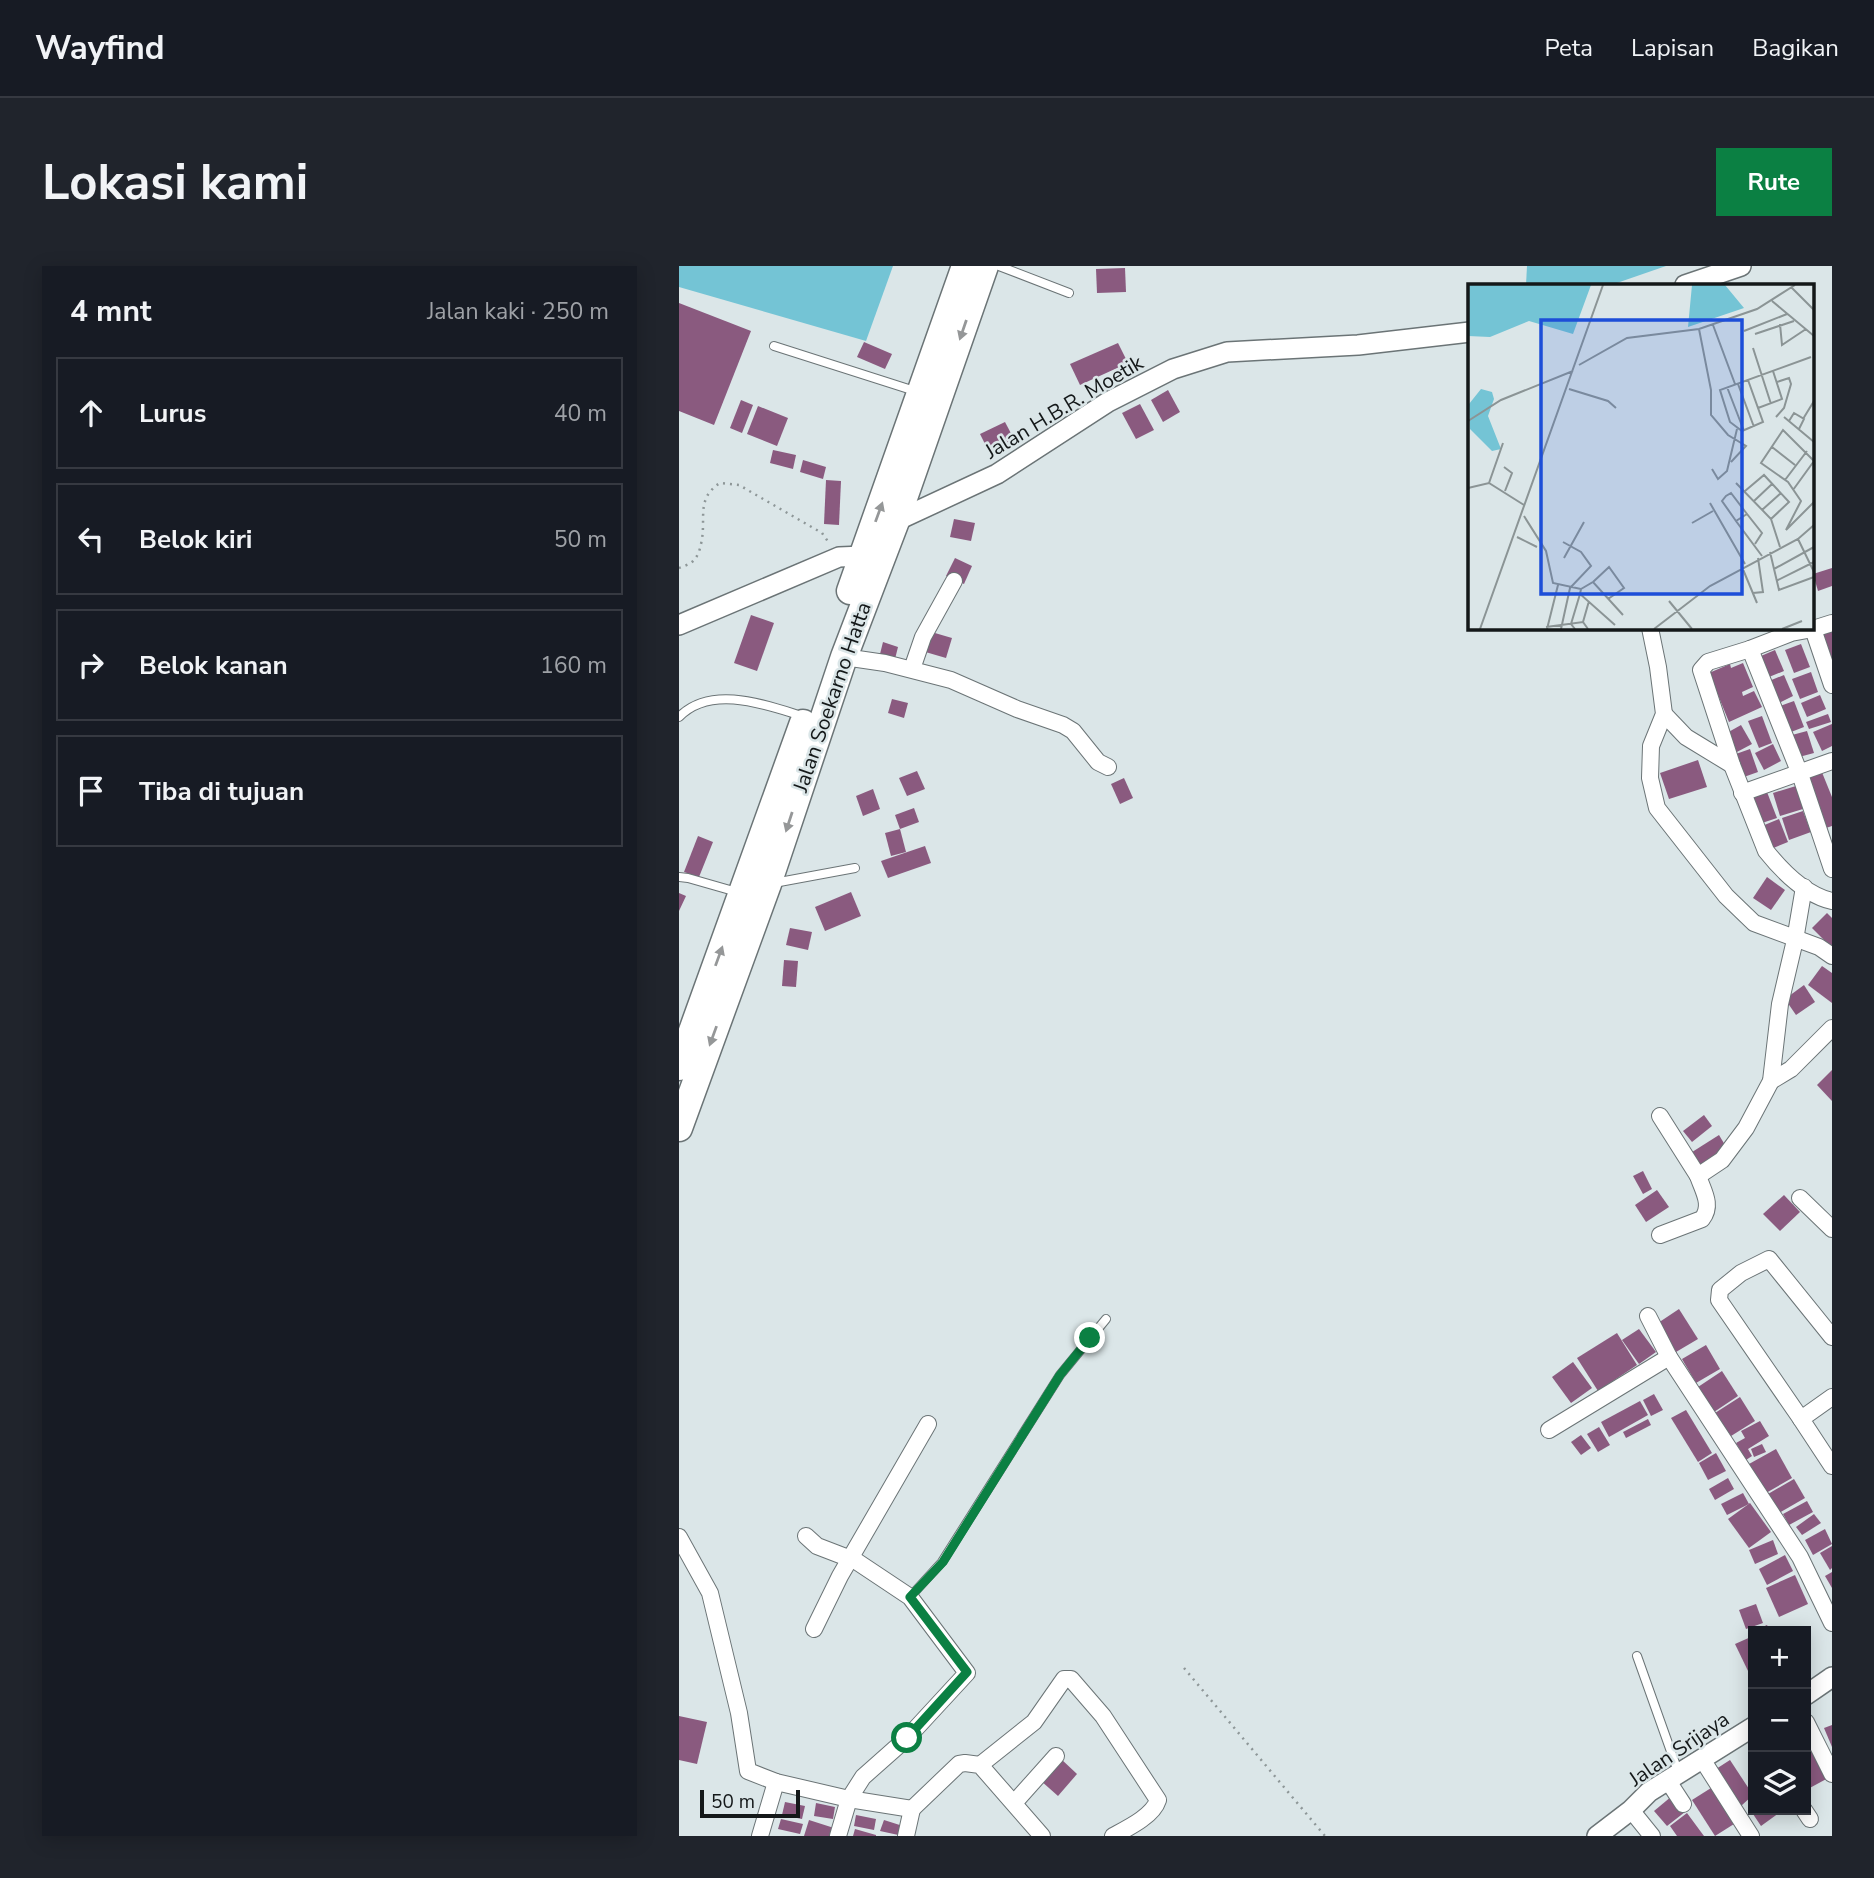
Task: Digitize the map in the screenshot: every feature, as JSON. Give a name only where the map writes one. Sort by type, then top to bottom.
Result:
[{"type":"highway","name":"Jalan Soekarno Hatta","points":[[679,1066],[805,717],[851,557],[922,393],[965,266]]},
{"type":"highway","name":"Jalan Soekarno Hatta","points":[[679,1128],[768,884],[844,657],[896,521],[985,266]]},
{"type":"street","points":[[1688,284],[1741,266]]},
{"type":"street","name":"Jalan H.B.R. Moetik","points":[[896,521],[997,474],[1108,402],[1173,369],[1227,352],[1358,345],[1468,332]]},
{"type":"street","points":[[679,625],[851,557]]},
{"type":"street","points":[[912,669],[923,637],[954,581]]},
{"type":"street","points":[[1815,628],[1832,622]]},
{"type":"street","points":[[1650,630],[1664,714],[1651,746],[1650,778],[1657,808],[1726,896],[1744,914],[1765,929],[1819,947],[1832,956]]},
{"type":"street","points":[[1813,630],[1832,685]]},
{"type":"street","points":[[1791,631],[1750,649],[1708,662],[1701,670],[1742,793],[1766,850],[1804,887],[1832,901]]},
{"type":"street","points":[[1750,649],[1800,774],[1832,869]]},
{"type":"street","points":[[844,657],[912,669],[951,680],[1070,729],[1091,754],[1108,767]]},
{"type":"street","points":[[1664,714],[1686,737],[1732,765]]},
{"type":"street","points":[[1742,793],[1832,761]]},
{"type":"street","points":[[1698,1176],[1722,1160],[1746,1128],[1771,1081],[1780,1004],[1804,887]]},
{"type":"street","points":[[1771,1081],[1791,1069],[1832,1028]]},
{"type":"street","points":[[1660,1116],[1698,1176],[1708,1205],[1706,1215],[1702,1219],[1660,1235]]},
{"type":"street","points":[[1800,1198],[1832,1229]]},
{"type":"street","points":[[1832,1337],[1769,1259],[1741,1273],[1720,1290],[1719,1300],[1832,1466]]},
{"type":"street","points":[[1648,1316],[1669,1357],[1800,1557],[1832,1623]]},
{"type":"street","points":[[1549,1430],[1669,1357]]},
{"type":"street","points":[[1801,1419],[1832,1397]]},
{"type":"street","points":[[814,1629],[928,1423]]},
{"type":"street","points":[[806,1536],[817,1546],[851,1559],[910,1597],[965,1668],[966,1674],[907,1738],[863,1777],[849,1799],[838,1836]]},
{"type":"street","points":[[679,1537],[710,1593],[739,1713],[747,1768],[751,1773],[776,1782],[849,1799],[912,1809]]},
{"type":"street","points":[[1811,1692],[1832,1678]]},
{"type":"street","points":[[981,1765],[1034,1721],[1065,1679],[1071,1679],[1103,1716],[1158,1800],[1156,1805],[1133,1825],[1113,1836]]},
{"type":"street","name":"Jalan Srijaya","points":[[1597,1836],[1632,1810],[1649,1792],[1748,1730]]},
{"type":"street","points":[[1811,1732],[1832,1774]]},
{"type":"street","points":[[1014,1802],[1056,1756]]},
{"type":"street","points":[[1702,1759],[1751,1836]]},
{"type":"street","points":[[907,1836],[912,1809],[959,1764],[965,1763],[981,1765],[1042,1836]]},
{"type":"street","points":[[1673,1777],[1682,1804]]},
{"type":"street","points":[[760,1836],[776,1782]]},
{"type":"street","points":[[1632,1810],[1652,1836]]},
{"type":"lane","points":[[999,266],[1069,293]]},
{"type":"lane","points":[[774,346],[922,393]]},
{"type":"lane","points":[[679,717],[694,706],[724,699],[747,699],[805,717]]},
{"type":"lane","points":[[768,884],[855,868]]},
{"type":"lane","points":[[679,877],[741,894]]},
{"type":"lane","points":[[910,1597],[943,1562],[1060,1375],[1105,1319]]},
{"type":"lane","points":[[1637,1656],[1673,1777]]},
{"type":"path","points":[[679,568],[694,561],[697,556],[705,529],[703,501],[710,489],[719,483],[739,485],[822,533],[851,557]]},
{"type":"path","points":[[1184,1668],[1325,1836]]},
{"type":"shaded area","points":[[679,266],[893,266],[866,341],[679,287]]},
{"type":"shaded area","points":[[1527,266],[1666,266],[1614,284],[1526,284]]},
{"type":"building","points":[[1125,268],[1126,292],[1097,293],[1096,269]]},
{"type":"building","points":[[679,303],[751,331],[714,425],[679,411]]},
{"type":"building","points":[[864,342],[892,354],[885,369],[857,357]]},
{"type":"building","points":[[1118,343],[1128,363],[1080,385],[1070,364]]},
{"type":"building","points":[[1168,390],[1180,412],[1163,422],[1151,400]]},
{"type":"building","points":[[741,400],[753,405],[742,433],[730,428]]},
{"type":"building","points":[[1140,404],[1154,430],[1136,439],[1122,413]]},
{"type":"building","points":[[758,406],[788,418],[777,446],[747,434]]},
{"type":"building","points":[[1005,422],[1015,441],[990,454],[980,434]]},
{"type":"building","points":[[773,450],[796,455],[793,469],[770,463]]},
{"type":"building","points":[[803,460],[826,467],[823,479],[800,472]]},
{"type":"building","points":[[826,480],[841,481],[839,525],[824,524]]},
{"type":"building","points":[[954,519],[975,523],[971,541],[950,537]]},
{"type":"building","points":[[955,558],[972,566],[964,584],[946,576]]},
{"type":"building","points":[[1832,568],[1832,586],[1818,591],[1815,573]]},
{"type":"building","points":[[751,615],[774,623],[757,671],[734,663]]},
{"type":"building","points":[[928,631],[952,638],[946,658],[922,651]]},
{"type":"building","points":[[1832,631],[1832,675],[1818,635]]},
{"type":"building","points":[[883,642],[898,647],[895,659],[880,654]]},
{"type":"building","points":[[1801,644],[1810,667],[1794,673],[1785,650]]},
{"type":"building","points":[[1775,650],[1784,671],[1769,677],[1761,656]]},
{"type":"building","points":[[1743,663],[1753,687],[1742,692],[1743,696],[1754,691],[1762,707],[1729,722],[1709,673],[1730,664],[1731,668]]},
{"type":"building","points":[[1811,672],[1818,692],[1800,699],[1792,679]]},
{"type":"building","points":[[1784,675],[1793,696],[1779,703],[1769,681]]},
{"type":"building","points":[[1820,695],[1826,709],[1807,717],[1801,703]]},
{"type":"building","points":[[892,699],[908,703],[904,718],[888,713]]},
{"type":"building","points":[[1794,701],[1804,727],[1791,732],[1780,706]]},
{"type":"building","points":[[1828,714],[1831,722],[1809,729],[1806,722]]},
{"type":"building","points":[[1762,716],[1772,743],[1759,748],[1748,721]]},
{"type":"building","points":[[1832,724],[1832,746],[1822,751],[1813,732]]},
{"type":"building","points":[[1741,725],[1752,744],[1735,753],[1725,734]]},
{"type":"building","points":[[1807,731],[1814,753],[1799,757],[1792,735]]},
{"type":"building","points":[[1773,744],[1781,761],[1764,770],[1755,753]]},
{"type":"building","points":[[1750,749],[1758,772],[1741,778],[1733,755]]},
{"type":"building","points":[[1698,760],[1707,787],[1669,799],[1660,773]]},
{"type":"building","points":[[1821,770],[1832,797],[1832,826],[1823,829],[1803,777]]},
{"type":"building","points":[[917,771],[925,789],[907,796],[899,778]]},
{"type":"building","points":[[1124,778],[1133,798],[1120,804],[1111,784]]},
{"type":"building","points":[[1796,786],[1803,809],[1780,816],[1773,793]]},
{"type":"building","points":[[873,789],[880,809],[863,816],[856,796]]},
{"type":"building","points":[[1767,792],[1777,818],[1759,824],[1749,798]]},
{"type":"building","points":[[914,808],[919,822],[900,829],[895,815]]},
{"type":"building","points":[[1803,811],[1811,832],[1789,840],[1782,818]]},
{"type":"building","points":[[1779,819],[1788,842],[1771,849],[1762,826]]},
{"type":"building","points":[[900,829],[906,852],[891,856],[885,833]]},
{"type":"building","points":[[698,836],[713,842],[699,877],[684,872]]},
{"type":"building","points":[[925,846],[931,863],[888,878],[881,861]]},
{"type":"building","points":[[1767,877],[1785,890],[1771,910],[1753,898]]},
{"type":"building","points":[[851,892],[861,916],[825,931],[815,907]]},
{"type":"building","points":[[679,893],[686,896],[679,911]]},
{"type":"building","points":[[1827,913],[1832,918],[1832,948],[1812,928]]},
{"type":"building","points":[[790,928],[812,932],[808,950],[786,945]]},
{"type":"building","points":[[784,960],[798,961],[796,987],[782,986]]},
{"type":"building","points":[[1822,966],[1832,973],[1832,1003],[1808,985]]},
{"type":"building","points":[[1804,985],[1815,1002],[1796,1015],[1785,999]]},
{"type":"building","points":[[1832,1070],[1832,1101],[1817,1085]]},
{"type":"building","points":[[1704,1115],[1712,1126],[1692,1142],[1683,1131]]},
{"type":"building","points":[[1719,1135],[1728,1150],[1698,1169],[1689,1154]]},
{"type":"building","points":[[1643,1171],[1652,1189],[1643,1194],[1633,1176]]},
{"type":"building","points":[[1657,1190],[1669,1207],[1646,1222],[1635,1205]]},
{"type":"building","points":[[1784,1195],[1800,1212],[1780,1231],[1763,1214]]},
{"type":"building","points":[[1679,1309],[1698,1339],[1676,1352],[1658,1323]]},
{"type":"building","points":[[1639,1329],[1656,1352],[1639,1364],[1622,1340]]},
{"type":"building","points":[[1617,1333],[1637,1365],[1598,1391],[1577,1358]]},
{"type":"building","points":[[1706,1345],[1720,1369],[1696,1383],[1682,1359]]},
{"type":"building","points":[[1573,1362],[1592,1388],[1571,1403],[1552,1377]]},
{"type":"building","points":[[1722,1371],[1738,1396],[1714,1412],[1698,1387]]},
{"type":"building","points":[[1654,1394],[1663,1410],[1651,1416],[1643,1400]]},
{"type":"building","points":[[1740,1397],[1755,1421],[1731,1436],[1715,1413]]},
{"type":"building","points":[[1640,1401],[1648,1415],[1609,1437],[1601,1422]]},
{"type":"building","points":[[1686,1410],[1712,1453],[1698,1462],[1671,1418]]},
{"type":"building","points":[[1648,1419],[1651,1425],[1626,1438],[1623,1432]]},
{"type":"building","points":[[1760,1421],[1769,1436],[1748,1449],[1752,1456],[1746,1460],[1736,1443],[1745,1438],[1741,1431]]},
{"type":"building","points":[[1599,1427],[1610,1445],[1598,1452],[1587,1434]]},
{"type":"building","points":[[1581,1435],[1591,1448],[1581,1455],[1571,1442]]},
{"type":"building","points":[[1762,1444],[1766,1452],[1754,1457],[1751,1449]]},
{"type":"building","points":[[1776,1449],[1792,1478],[1766,1493],[1749,1464]]},
{"type":"building","points":[[1716,1453],[1726,1471],[1708,1480],[1699,1463]]},
{"type":"building","points":[[1728,1478],[1734,1489],[1715,1500],[1709,1489]]},
{"type":"building","points":[[1794,1479],[1805,1498],[1779,1513],[1768,1494]]},
{"type":"building","points":[[1743,1493],[1749,1504],[1727,1515],[1721,1504]]},
{"type":"building","points":[[1807,1501],[1813,1512],[1789,1525],[1783,1514]]},
{"type":"building","points":[[1750,1503],[1771,1532],[1749,1548],[1728,1519]]},
{"type":"building","points":[[1814,1514],[1821,1523],[1802,1535],[1796,1527]]},
{"type":"building","points":[[1825,1529],[1832,1544],[1813,1555],[1805,1540]]},
{"type":"building","points":[[1773,1540],[1778,1554],[1755,1564],[1749,1550]]},
{"type":"building","points":[[1832,1546],[1832,1568],[1830,1570],[1820,1553]]},
{"type":"building","points":[[1785,1555],[1793,1571],[1767,1585],[1759,1569]]},
{"type":"building","points":[[1832,1572],[1832,1588],[1825,1576]]},
{"type":"building","points":[[1795,1575],[1808,1604],[1779,1617],[1766,1588]]},
{"type":"building","points":[[1756,1604],[1763,1623],[1748,1626],[1746,1629],[1739,1610]]},
{"type":"building","points":[[1748,1638],[1748,1671],[1735,1644]]},
{"type":"building","points":[[679,1716],[707,1722],[697,1764],[679,1760]]},
{"type":"building","points":[[1832,1725],[1832,1747],[1824,1728]]},
{"type":"building","points":[[1811,1742],[1830,1777],[1811,1787]]},
{"type":"building","points":[[1060,1758],[1077,1774],[1058,1796],[1040,1780]]},
{"type":"building","points":[[1730,1760],[1748,1787],[1748,1800],[1741,1806],[1716,1769]]},
{"type":"building","points":[[1711,1788],[1734,1824],[1715,1836],[1692,1800]]},
{"type":"building","points":[[1672,1796],[1685,1812],[1667,1826],[1654,1811]]},
{"type":"building","points":[[785,1802],[805,1806],[802,1819],[782,1815]]},
{"type":"building","points":[[816,1803],[835,1807],[833,1819],[814,1816]]},
{"type":"building","points":[[1687,1813],[1704,1836],[1677,1836],[1670,1826]]},
{"type":"building","points":[[856,1815],[876,1819],[874,1830],[854,1826]]},
{"type":"building","points":[[1754,1815],[1776,1815],[1761,1826]]},
{"type":"building","points":[[781,1819],[803,1824],[800,1834],[778,1829]]},
{"type":"building","points":[[809,1820],[834,1828],[832,1836],[804,1836]]},
{"type":"building","points":[[884,1820],[906,1827],[903,1836],[880,1831]]},
{"type":"building","points":[[855,1829],[876,1835],[876,1836],[853,1836]]},
{"type":"route","points":[[907,1738],[967,1672],[910,1597],[943,1562],[1060,1375],[1090,1338]]}]
